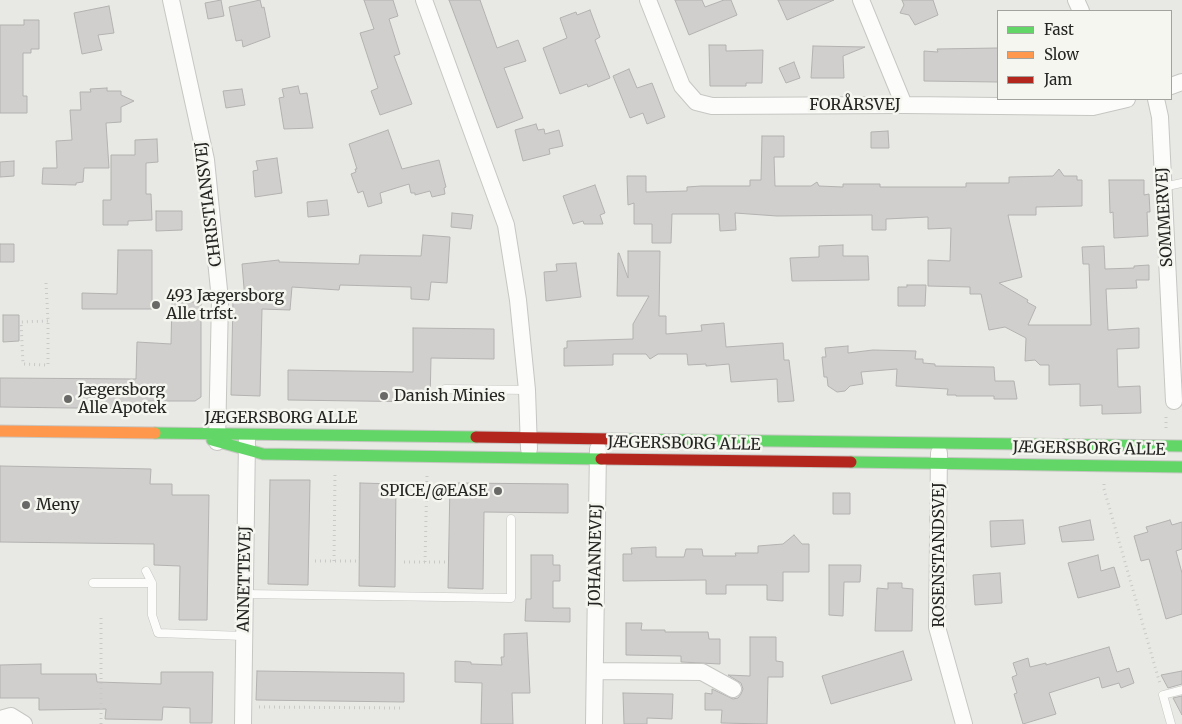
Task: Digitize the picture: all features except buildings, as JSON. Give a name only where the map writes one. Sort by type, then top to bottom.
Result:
[{"type":"street","name":"CHRISTIANSVEJ","points":[[172,0],[206,160],[220,300],[217,438]]},
{"type":"street","points":[[424,0],[506,225],[518,300],[528,390],[529,458]]},
{"type":"street","name":"FORÅRSVEJ","points":[[648,0],[682,86],[696,102],[712,106],[904,105],[1093,107],[1118,100]]},
{"type":"street","points":[[861,0],[904,105]]},
{"type":"street","name":"SOMMERVEJ","points":[[1156,100],[1160,117],[1163,187],[1177,365],[1174,401]]},
{"type":"street","name":"JÆGERSBORG ALLE","points":[[0,431],[189,434],[217,438],[263,454],[1182,467]]},
{"type":"street","name":"JÆGERSBORG ALLE","points":[[217,438],[247,433],[1182,446]]},
{"type":"street","name":"ANNETTEVEJ","points":[[242,724],[247,433]]},
{"type":"street","name":"JOHANNEVEJ","points":[[594,724],[598,438]]},
{"type":"street","name":"ROSENSTANDSVEJ","points":[[940,443],[937,627],[964,724]]},
{"type":"street","points":[[594,672],[702,672],[733,689]]},
{"type":"street","points":[[0,718],[11,716],[24,724]]},
{"type":"lane","points":[[1163,187],[1182,184]]},
{"type":"lane","points":[[445,389],[528,390]]},
{"type":"lane","points":[[245,594],[510,598],[511,519]]},
{"type":"lane","points":[[146,571],[152,584],[152,615],[158,633],[244,636]]},
{"type":"lane","points":[[93,583],[152,584]]},
{"type":"lane","points":[[1171,724],[1163,695],[1182,690]]},
{"type":"path","points":[[46,283],[48,322],[48,365],[23,364],[21,322],[48,322]]},
{"type":"path","points":[[334,561],[336,455]]},
{"type":"path","points":[[426,562],[427,456]]},
{"type":"path","points":[[1104,466],[1104,489],[1163,695]]},
{"type":"path","points":[[315,561],[356,561]]},
{"type":"path","points":[[404,562],[446,562]]},
{"type":"path","points":[[100,724],[101,614]]},
{"type":"path","points":[[243,707],[400,708]]},
{"type":"traffic: fast","points":[[155,433],[476,437]]},
{"type":"traffic: fast","points":[[612,439],[1182,446]]},
{"type":"traffic: fast","points":[[212,440],[263,454],[601,459]]},
{"type":"traffic: fast","points":[[851,462],[1182,467]]},
{"type":"traffic: slow","points":[[0,431],[155,433]]},
{"type":"traffic: jam","points":[[476,437],[612,439]]},
{"type":"traffic: jam","points":[[601,459],[851,462]]},
{"type":"place","name":"493 Jægersborg Alle trfst.","points":[[156,305]]},
{"type":"place","name":"Danish Minies","points":[[384,396]]},
{"type":"place","name":"Jægersborg Alle Apotek","points":[[68,399]]},
{"type":"place","name":"SPICE/@EASE","points":[[498,491]]},
{"type":"place","name":"Meny","points":[[26,505]]}]
